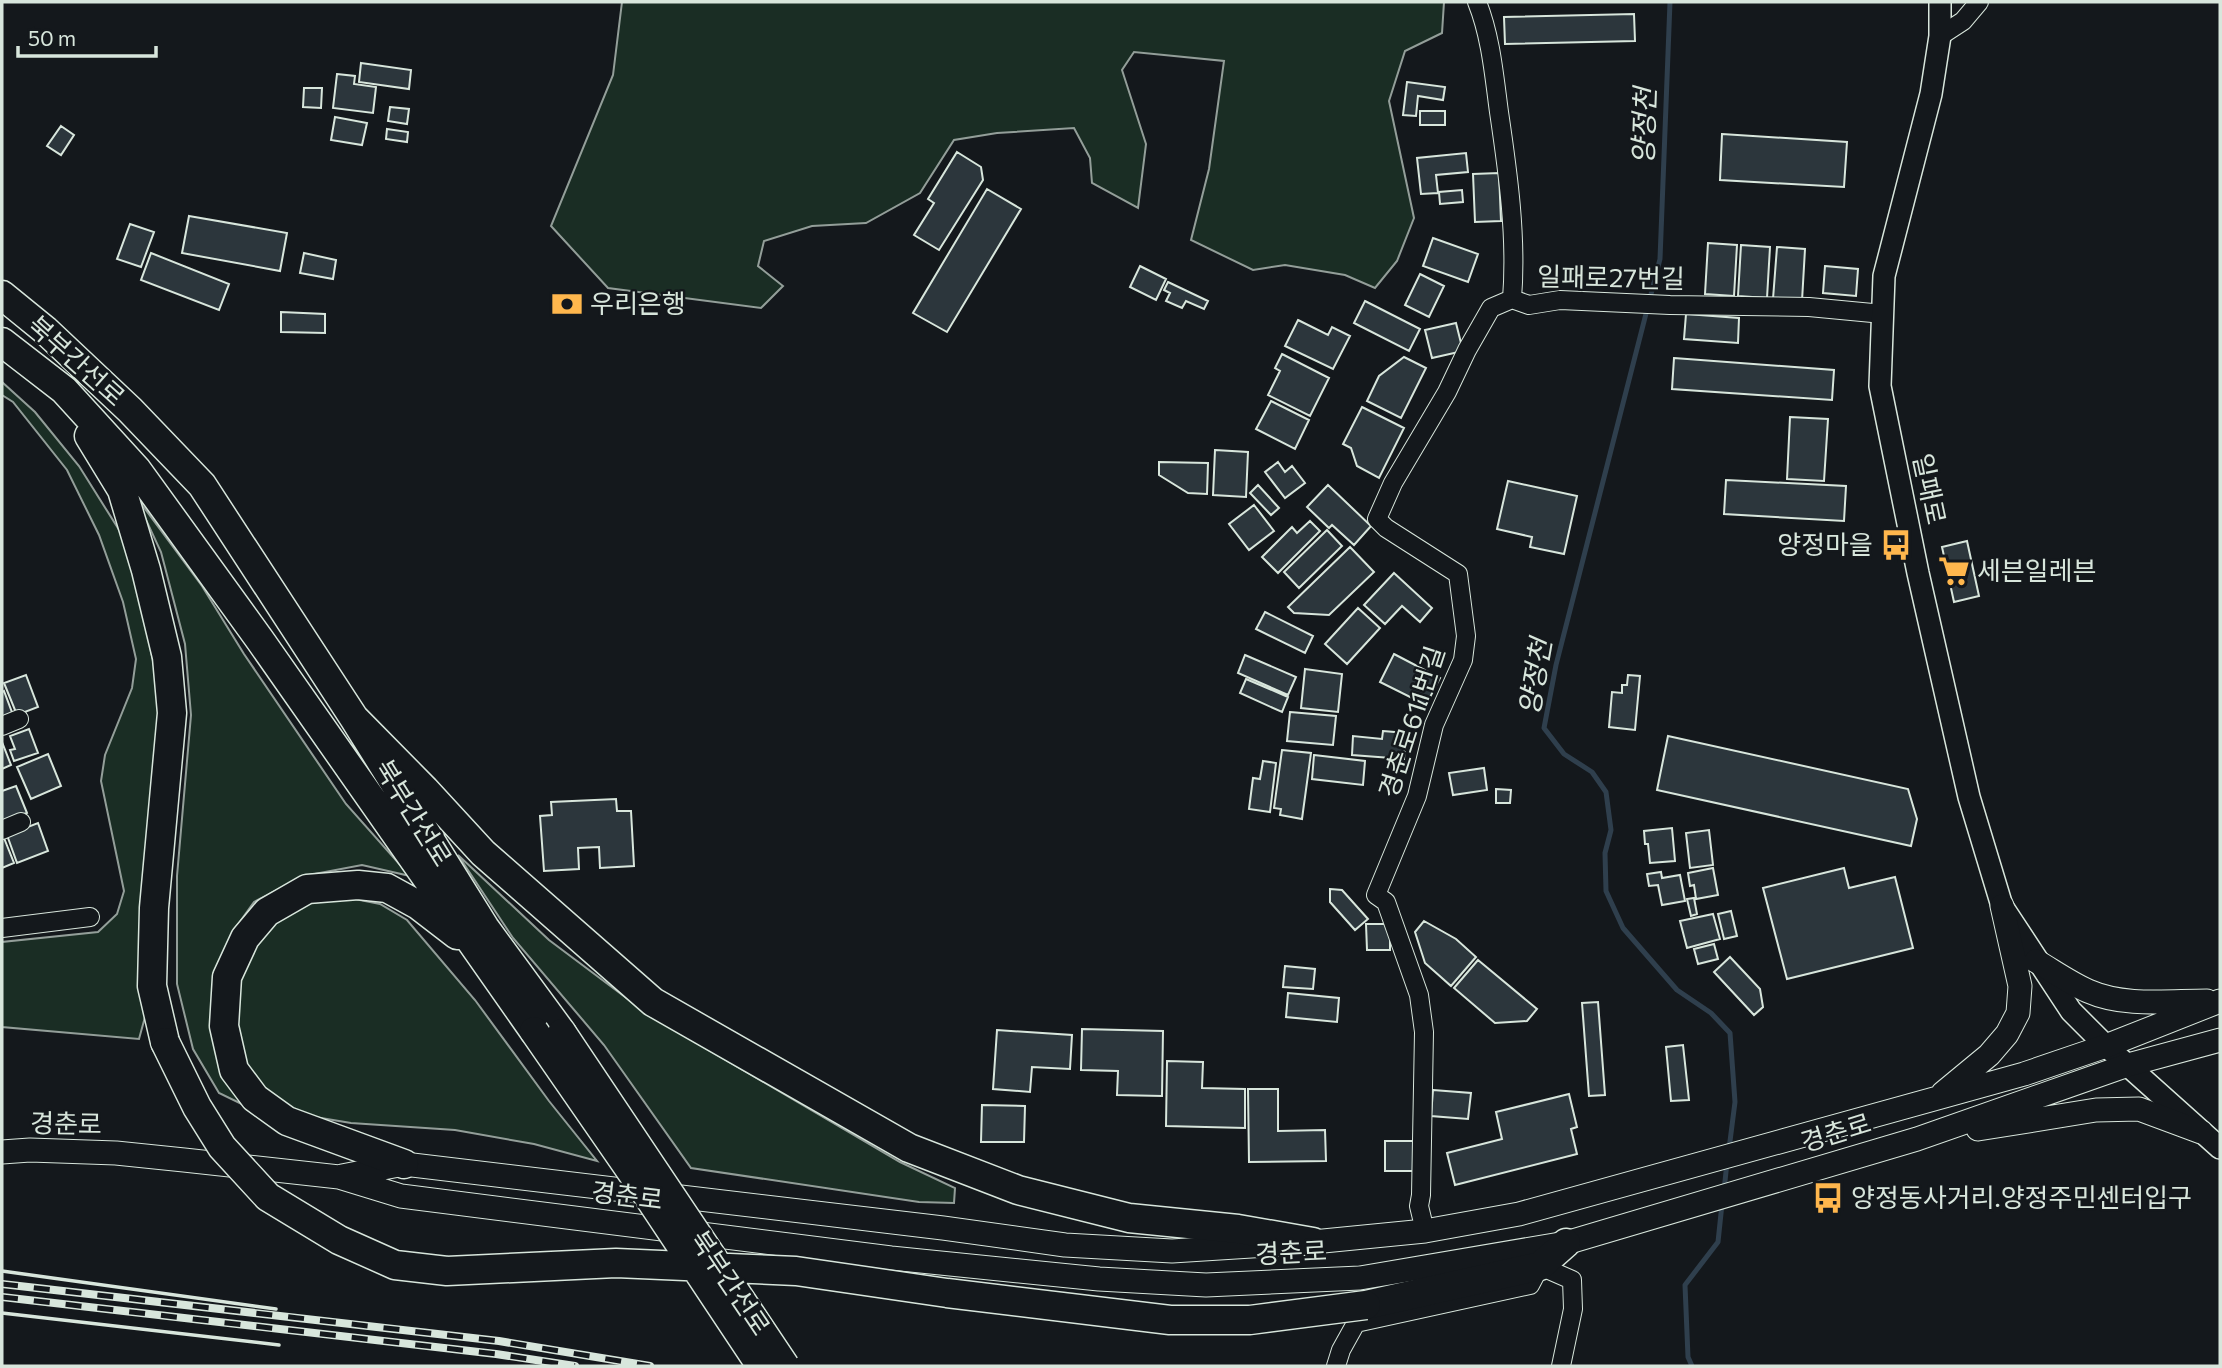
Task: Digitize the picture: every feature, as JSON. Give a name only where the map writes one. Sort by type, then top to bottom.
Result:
[{"type":"highway","name":"북부간선로","points":[[2,295],[45,330],[130,410],[202,485],[354,718],[485,928],[562,1033],[785,1366]]},
{"type":"highway","name":"북부간선로","points":[[2,342],[64,390],[137,470],[481,954],[644,1189],[761,1366]]},
{"type":"highway","points":[[64,390],[121,490],[146,570],[167,657],[172,713],[154,908],[152,986],[165,1042],[197,1107],[222,1147],[268,1197],[339,1240],[396,1265],[447,1271],[616,1263],[796,1271],[1170,1321],[1250,1320],[1366,1305],[1540,1266],[1566,1243]]},
{"type":"highway","points":[[354,718],[482,853],[653,1002],[909,1148],[1018,1190],[1129,1218],[1238,1229],[1313,1242]]},
{"type":"highway","points":[[404,1164],[287,1121],[255,1098],[234,1070],[224,1026],[227,977],[245,938],[267,912],[307,890],[345,886],[387,888],[418,905],[481,954]]},
{"type":"main road","points":[[1937,1098],[1989,1055],[2007,1034],[2018,1013],[2020,986],[2001,906]]},
{"type":"main road","points":[[2036,961],[2089,991],[2119,999],[2145,1002],[2220,1001]]},
{"type":"main road","name":"경춘로","points":[[339,1177],[404,1164],[1065,1245],[1172,1251],[1313,1242],[1425,1231],[1519,1214],[2024,1074],[2106,1046],[2220,1001]]},
{"type":"main road","name":"경춘로","points":[[2,1152],[30,1150],[116,1153],[339,1177],[401,1196],[905,1259],[1099,1279],[1206,1285],[1360,1278],[1566,1243],[1917,1139],[2128,1065],[2220,1040]]},
{"type":"main road","points":[[1917,1139],[2096,1110],[2139,1109],[2201,1132]]},
{"type":"street","name":"일패로27번길","points":[[1477,2],[1492,56],[1507,170],[1514,276],[1512,299],[1529,304],[1560,300],[1808,307],[1883,314]]},
{"type":"street","name":"일패로","points":[[1941,2],[1940,36],[1931,94],[1884,276],[1880,387],[1917,572],[1969,797],[2001,906],[2071,1011],[2220,1148]]},
{"type":"street","points":[[1940,36],[1963,21],[1979,2]]},
{"type":"street","name":"경춘로611번길","points":[[1425,1231],[1419,1206],[1422,1195],[1424,1032],[1419,995],[1386,902],[1376,895],[1417,796],[1434,725],[1462,660],[1465,626],[1458,574],[1386,528],[1377,519],[1393,483],[1447,392],[1491,308],[1512,299]]},
{"type":"street","points":[[2,726],[19,719]]},
{"type":"street","points":[[2,830],[21,822]]},
{"type":"street","points":[[2,928],[90,918]]},
{"type":"street","points":[[1336,1366],[1356,1323],[1530,1285],[1540,1266],[1572,1280],[1573,1310],[1561,1366]]},
{"type":"green space","points":[[622,2],[1444,2],[1442,33],[1405,51],[1389,101],[1414,218],[1397,261],[1375,288],[1345,275],[1285,265],[1253,270],[1191,240],[1209,169],[1224,61],[1134,52],[1122,70],[1146,144],[1138,208],[1092,183],[1090,158],[1074,128],[997,133],[954,140],[920,193],[866,223],[812,226],[764,241],[758,266],[783,286],[761,308],[608,288],[551,226],[613,75]]},
{"type":"green space","points":[[2,382],[35,412],[79,466],[121,533],[141,599],[164,718],[145,1017],[139,1039],[2,1027],[2,942],[98,932],[117,914],[124,891],[101,781],[105,755],[132,688],[136,659],[123,602],[99,535],[67,470],[13,402],[2,395]]},
{"type":"green space","points":[[134,494],[202,586],[244,654],[346,804],[410,876],[362,865],[304,876],[254,902],[234,930],[214,977],[252,1109],[219,1093],[193,1049],[177,984],[177,876],[191,715],[185,644],[161,552]]},
{"type":"green space","points":[[458,855],[549,940],[649,1015],[900,1162],[955,1188],[954,1203],[919,1202],[691,1168],[604,1045],[513,938]]},
{"type":"green space","points":[[350,898],[380,904],[407,920],[475,1000],[597,1161],[534,1144],[455,1130],[351,1123],[297,1114],[237,1066],[231,988],[264,925],[305,904]]},
{"type":"building","points":[[1634,14],[1635,41],[1505,44],[1504,17]]},
{"type":"building","points":[[361,63],[411,70],[409,89],[359,82]]},
{"type":"building","points":[[337,74],[355,76],[354,84],[376,87],[373,113],[333,108]]},
{"type":"building","points":[[1407,82],[1445,87],[1443,100],[1418,96],[1416,116],[1403,115]]},
{"type":"building","points":[[304,88],[322,88],[321,108],[303,107]]},
{"type":"building","points":[[390,107],[409,109],[407,124],[388,121]]},
{"type":"building","points":[[1420,111],[1445,111],[1445,125],[1420,125]]},
{"type":"building","points":[[335,117],[367,123],[362,145],[331,140]]},
{"type":"building","points":[[61,126],[74,135],[61,155],[47,146]]},
{"type":"building","points":[[387,129],[408,132],[407,142],[386,139]]},
{"type":"building","points":[[1722,134],[1847,142],[1844,187],[1720,180]]},
{"type":"building","points":[[957,152],[981,167],[983,180],[939,250],[914,235],[934,203],[928,199]]},
{"type":"building","points":[[1466,153],[1468,172],[1436,175],[1438,193],[1421,194],[1417,158]]},
{"type":"building","points":[[1499,173],[1501,221],[1475,222],[1473,174]]},
{"type":"building","points":[[987,189],[1021,209],[947,332],[913,313]]},
{"type":"building","points":[[1462,190],[1463,202],[1440,204],[1439,192]]},
{"type":"building","points":[[189,216],[287,233],[280,271],[182,253]]},
{"type":"building","points":[[130,224],[154,232],[141,267],[117,259]]},
{"type":"building","points":[[1433,238],[1478,254],[1468,282],[1423,266]]},
{"type":"building","points":[[1708,243],[1737,245],[1734,296],[1705,294]]},
{"type":"building","points":[[1741,245],[1770,247],[1767,298],[1738,296]]},
{"type":"building","points":[[1777,247],[1805,249],[1802,301],[1773,299]]},
{"type":"building","points":[[151,253],[229,284],[219,310],[141,280]]},
{"type":"building","points":[[304,253],[336,260],[333,279],[300,273]]},
{"type":"building","points":[[1140,266],[1166,279],[1156,300],[1130,287]]},
{"type":"building","points":[[1825,266],[1858,269],[1856,296],[1823,293]]},
{"type":"building","points":[[1420,274],[1444,286],[1429,317],[1405,305]]},
{"type":"building","points":[[1168,282],[1208,301],[1204,309],[1186,301],[1182,308],[1166,301],[1170,293],[1164,290]]},
{"type":"building","points":[[1365,301],[1420,329],[1409,351],[1354,323]]},
{"type":"building","points":[[281,312],[325,314],[325,333],[281,332]]},
{"type":"building","points":[[1686,314],[1739,318],[1738,343],[1684,339]]},
{"type":"building","points":[[1298,320],[1328,335],[1332,327],[1350,336],[1333,369],[1285,346]]},
{"type":"building","points":[[1456,323],[1463,351],[1432,358],[1425,330]]},
{"type":"building","points":[[1282,354],[1329,378],[1310,416],[1268,395],[1280,371],[1275,368]]},
{"type":"building","points":[[1404,357],[1426,368],[1401,418],[1367,401],[1379,376]]},
{"type":"building","points":[[1674,358],[1834,370],[1832,400],[1672,389]]},
{"type":"building","points":[[1271,401],[1309,420],[1295,449],[1256,429]]},
{"type":"building","points":[[1362,407],[1404,428],[1379,478],[1357,466],[1351,448],[1343,444]]},
{"type":"building","points":[[1790,417],[1828,419],[1824,481],[1787,479]]},
{"type":"building","points":[[1215,450],[1248,452],[1246,497],[1213,495]]},
{"type":"building","points":[[1159,462],[1208,463],[1207,494],[1188,493],[1159,475]]},
{"type":"building","points":[[1278,462],[1285,472],[1292,466],[1305,483],[1285,498],[1265,472]]},
{"type":"building","points":[[1726,480],[1846,486],[1844,521],[1724,514]]},
{"type":"building","points":[[1508,481],[1577,496],[1564,554],[1530,547],[1532,537],[1497,529]]},
{"type":"building","points":[[1258,485],[1279,508],[1271,515],[1250,493]]},
{"type":"building","points":[[1328,485],[1371,526],[1354,545],[1332,525],[1329,528],[1307,507]]},
{"type":"building","points":[[1254,505],[1274,531],[1249,550],[1229,524]]},
{"type":"building","points":[[1310,521],[1320,531],[1278,573],[1262,557],[1292,527],[1297,533]]},
{"type":"building","points":[[1327,530],[1342,546],[1299,588],[1284,572]]},
{"type":"building","points":[[1967,541],[1979,596],[1954,602],[1942,547]]},
{"type":"building","points":[[1350,547],[1374,572],[1329,615],[1294,613],[1288,607]]},
{"type":"building","points":[[1394,573],[1432,608],[1420,622],[1402,606],[1385,624],[1364,605]]},
{"type":"building","points":[[1358,608],[1380,628],[1347,664],[1325,644]]},
{"type":"building","points":[[1265,612],[1313,636],[1305,653],[1256,629]]},
{"type":"building","points":[[1394,654],[1440,678],[1426,705],[1380,682]]},
{"type":"building","points":[[1245,655],[1296,677],[1288,695],[1238,673]]},
{"type":"building","points":[[1305,669],[1342,674],[1338,712],[1301,708]]},
{"type":"building","points":[[26,675],[38,707],[17,715],[4,683]]},
{"type":"building","points":[[1628,675],[1640,676],[1635,730],[1609,727],[1612,692],[1622,693],[1622,685],[1627,685]]},
{"type":"building","points":[[1246,679],[1288,697],[1282,712],[1240,693]]},
{"type":"building","points":[[4,691],[13,715],[2,719],[2,692]]},
{"type":"building","points":[[1290,712],[1336,716],[1333,745],[1287,741]]},
{"type":"building","points":[[29,729],[38,753],[14,761],[10,750],[15,749],[10,736]]},
{"type":"building","points":[[1383,731],[1406,733],[1404,759],[1352,755],[1353,736],[1382,739]]},
{"type":"building","points":[[1668,736],[1908,789],[1917,819],[1911,846],[1657,790]]},
{"type":"building","points":[[2,742],[11,765],[2,769]]},
{"type":"building","points":[[1282,750],[1311,753],[1302,819],[1280,815],[1281,809],[1274,808]]},
{"type":"building","points":[[48,754],[61,786],[31,799],[17,767]]},
{"type":"building","points":[[1314,755],[1365,761],[1363,785],[1312,779]]},
{"type":"building","points":[[1263,761],[1276,763],[1270,812],[1249,809],[1253,778],[1260,779]]},
{"type":"building","points":[[1484,768],[1487,790],[1453,795],[1449,773]]},
{"type":"building","points":[[16,786],[27,813],[2,822],[2,791]]},
{"type":"building","points":[[1496,789],[1511,790],[1510,803],[1496,803]]},
{"type":"building","points":[[616,799],[617,811],[631,811],[634,866],[600,868],[599,847],[578,848],[579,869],[544,871],[540,816],[552,815],[551,802]]},
{"type":"building","points":[[38,823],[48,851],[17,863],[7,835]]},
{"type":"building","points":[[1672,828],[1675,861],[1650,863],[1644,831]]},
{"type":"building","points":[[1709,830],[1713,865],[1690,868],[1686,833]]},
{"type":"building","points":[[4,838],[14,863],[2,868],[2,839]]},
{"type":"building","points":[[1713,868],[1718,895],[1696,899],[1694,885],[1690,886],[1688,873]]},
{"type":"building","points":[[1844,868],[1849,888],[1895,877],[1913,948],[1787,979],[1763,888]]},
{"type":"building","points":[[1661,872],[1662,878],[1680,875],[1685,901],[1662,905],[1658,885],[1649,886],[1647,874]]},
{"type":"building","points":[[1330,889],[1342,890],[1368,919],[1355,930],[1330,902]]},
{"type":"building","points":[[1694,898],[1697,914],[1691,916],[1687,899]]},
{"type":"building","points":[[1731,911],[1737,936],[1724,939],[1718,914]]},
{"type":"building","points":[[1713,914],[1720,939],[1687,948],[1680,921]]},
{"type":"building","points":[[1424,921],[1456,939],[1476,957],[1451,986],[1425,963],[1415,932]]},
{"type":"building","points":[[1366,924],[1390,924],[1390,950],[1367,950]]},
{"type":"building","points":[[1714,944],[1718,959],[1698,964],[1694,949]]},
{"type":"building","points":[[1730,957],[1760,989],[1763,1007],[1754,1015],[1714,972]]},
{"type":"building","points":[[1478,960],[1537,1009],[1527,1021],[1495,1023],[1454,988]]},
{"type":"building","points":[[1285,966],[1315,969],[1313,989],[1283,987]]},
{"type":"building","points":[[1288,993],[1339,998],[1337,1022],[1286,1017]]},
{"type":"building","points":[[1598,1002],[1605,1095],[1589,1096],[1582,1003]]},
{"type":"building","points":[[1082,1029],[1163,1031],[1162,1096],[1117,1095],[1118,1071],[1081,1070]]},
{"type":"building","points":[[997,1030],[1072,1035],[1070,1069],[1032,1067],[1030,1092],[993,1089]]},
{"type":"building","points":[[1683,1045],[1689,1100],[1671,1101],[1666,1047]]},
{"type":"building","points":[[1167,1061],[1203,1062],[1202,1088],[1245,1089],[1245,1128],[1166,1126]]},
{"type":"building","points":[[1248,1089],[1278,1089],[1278,1131],[1325,1130],[1326,1161],[1249,1162]]},
{"type":"building","points":[[1433,1090],[1471,1093],[1468,1119],[1431,1116]]},
{"type":"building","points":[[1569,1094],[1577,1127],[1571,1129],[1577,1154],[1455,1185],[1447,1153],[1502,1139],[1496,1112]]},
{"type":"building","points":[[982,1105],[1025,1106],[1024,1142],[981,1142]]},
{"type":"building","points":[[1385,1141],[1413,1141],[1414,1171],[1385,1171]]},
{"type":"waterway","name":"양정천","points":[[1670,2],[1660,259],[1556,665],[1544,728],[1564,754],[1592,772],[1606,792],[1611,830],[1605,853],[1606,891],[1623,928],[1677,990],[1711,1013],[1730,1033],[1735,1102],[1729,1149]]},
{"type":"waterway","name":"양정천","points":[[1724,1191],[1727,1162]]},
{"type":"waterway","name":"양정천","points":[[1692,1366],[1688,1357],[1685,1285],[1718,1242],[1722,1204]]},
{"type":"railway","points":[[2,1284],[499,1341],[650,1366]]},
{"type":"railway","points":[[2,1297],[496,1354],[575,1366]]},
{"type":"wall","points":[[2,1271],[276,1309]]},
{"type":"wall","points":[[2,1313],[279,1345]]},
{"type":"place","name":"우리은행","points":[[567,304]]},
{"type":"place","name":"양정마을","points":[[1896,545]]},
{"type":"place","name":"세븐일레븐","points":[[1954,571]]},
{"type":"place","name":"양정동사거리.양정주민센터입구","points":[[1828,1198]]}]
